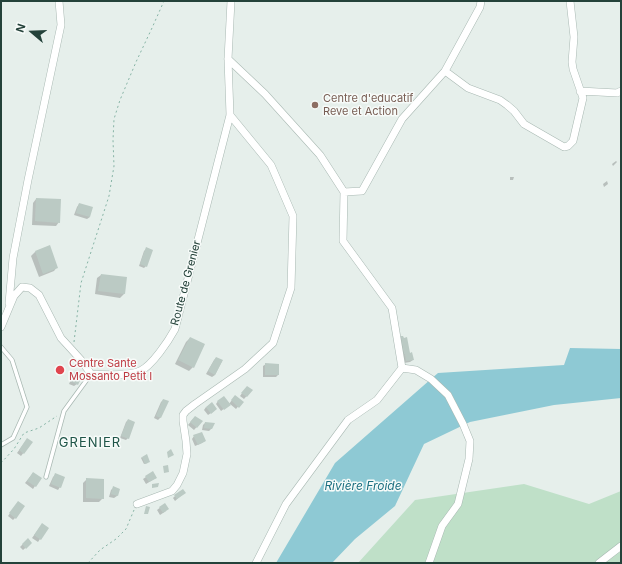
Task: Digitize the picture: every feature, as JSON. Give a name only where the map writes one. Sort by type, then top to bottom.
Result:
[{"type":"street","points":[[8,309],[14,258],[28,180],[61,25],[59,1]]},
{"type":"street","name":"Route de Grenier","points":[[91,374],[112,375],[139,372],[146,367],[168,341],[175,329],[230,115],[228,59],[231,1]]},
{"type":"street","points":[[344,192],[362,190],[402,119],[445,71],[480,7],[481,1]]},
{"type":"street","points":[[445,71],[468,88],[500,100],[514,111],[524,124],[564,147],[568,146],[573,141],[583,98],[572,62],[574,37],[570,1]]},
{"type":"street","points":[[228,59],[265,94],[320,155],[344,192],[343,241],[392,308],[402,368],[377,400],[348,420],[286,504],[256,563]]},
{"type":"street","points":[[580,92],[621,91]]},
{"type":"street","points":[[137,504],[172,491],[177,485],[183,473],[187,454],[183,415],[190,408],[245,369],[273,343],[291,288],[293,216],[271,165],[230,115]]},
{"type":"street","points":[[1,327],[14,296],[22,287],[30,288],[39,295],[62,338],[91,374]]},
{"type":"street","points":[[402,368],[416,370],[431,379],[448,395],[464,424],[470,441],[469,459],[458,504],[442,526],[429,563]]},
{"type":"street","points":[[599,563],[621,546]]},
{"type":"lane","points":[[1,347],[12,360],[27,407],[13,438],[1,445]]},
{"type":"lane","points":[[46,477],[64,411],[91,374]]},
{"type":"path","points":[[72,350],[81,284],[109,196],[114,166],[114,119],[133,68],[164,1]]},
{"type":"path","points":[[1,463],[14,449],[24,433],[39,428],[64,411]]},
{"type":"path","points":[[88,563],[100,550],[116,539],[126,528],[137,504]]},
{"type":"green space","points":[[524,484],[589,504],[621,491],[621,563],[358,563],[415,500]]},
{"type":"water","name":"Rivière Froide","points":[[570,348],[621,349],[621,398],[554,405],[470,422],[424,444],[395,506],[355,539],[332,563],[276,563],[335,463],[438,373],[564,365]]},
{"type":"building","points":[[36,198],[61,199],[60,223],[35,221]]},
{"type":"building","points":[[79,203],[93,207],[90,217],[76,213]]},
{"type":"building","points":[[50,245],[58,268],[43,274],[35,251]]},
{"type":"building","points":[[146,247],[153,250],[147,267],[140,264]]},
{"type":"building","points":[[101,274],[127,277],[125,294],[98,291]]},
{"type":"building","points":[[400,336],[403,336],[404,338],[407,337],[410,353],[412,352],[414,360],[406,361]]},
{"type":"building","points":[[190,337],[205,344],[194,368],[178,360]]},
{"type":"building","points":[[216,357],[223,360],[215,375],[208,371]]},
{"type":"building","points":[[265,363],[279,364],[279,375],[265,375]]},
{"type":"building","points":[[76,370],[83,374],[78,385],[70,381]]},
{"type":"building","points":[[247,386],[253,390],[247,397],[241,393]]},
{"type":"building","points":[[235,395],[244,402],[239,408],[231,400]]},
{"type":"building","points":[[224,396],[231,405],[224,410],[217,401]]},
{"type":"building","points":[[163,399],[169,401],[161,418],[156,416]]},
{"type":"building","points":[[212,402],[217,409],[211,414],[206,407]]},
{"type":"building","points":[[195,416],[203,421],[197,428],[190,422]]},
{"type":"building","points":[[128,419],[135,422],[129,439],[121,436]]},
{"type":"building","points":[[205,422],[215,423],[212,429],[204,428]]},
{"type":"building","points":[[202,432],[206,441],[198,445],[193,435]]},
{"type":"building","points":[[27,438],[33,442],[24,454],[19,450]]},
{"type":"building","points":[[171,449],[174,455],[168,458],[167,452]]},
{"type":"building","points":[[147,454],[150,462],[145,464],[142,457]]},
{"type":"building","points":[[168,465],[169,472],[164,473],[163,466]]},
{"type":"building","points":[[153,471],[157,478],[149,482],[145,476]]},
{"type":"building","points":[[33,472],[42,478],[36,487],[27,481]]},
{"type":"building","points":[[55,473],[65,477],[61,488],[51,484]]},
{"type":"building","points":[[86,478],[104,479],[104,499],[86,498]]},
{"type":"building","points":[[159,483],[158,487],[152,488],[152,484]]},
{"type":"building","points":[[113,486],[120,489],[118,496],[111,494]]},
{"type":"building","points":[[183,489],[186,493],[177,499],[174,495]]},
{"type":"building","points":[[18,501],[25,506],[16,519],[9,513]]},
{"type":"building","points":[[165,503],[169,509],[163,513],[159,507]]},
{"type":"building","points":[[146,506],[150,507],[148,514],[144,514]]},
{"type":"building","points":[[42,523],[49,528],[41,540],[34,535]]},
{"type":"building","points":[[28,538],[32,543],[26,549],[22,544]]},
{"type":"place","name":"Centre d'educatif Reve et Action","points":[[315,105]]},
{"type":"place","name":"Centre Sante Mossanto Petit I","points":[[60,370]]},
{"type":"district","name":"GRENIER","points":[[90,443]]}]
